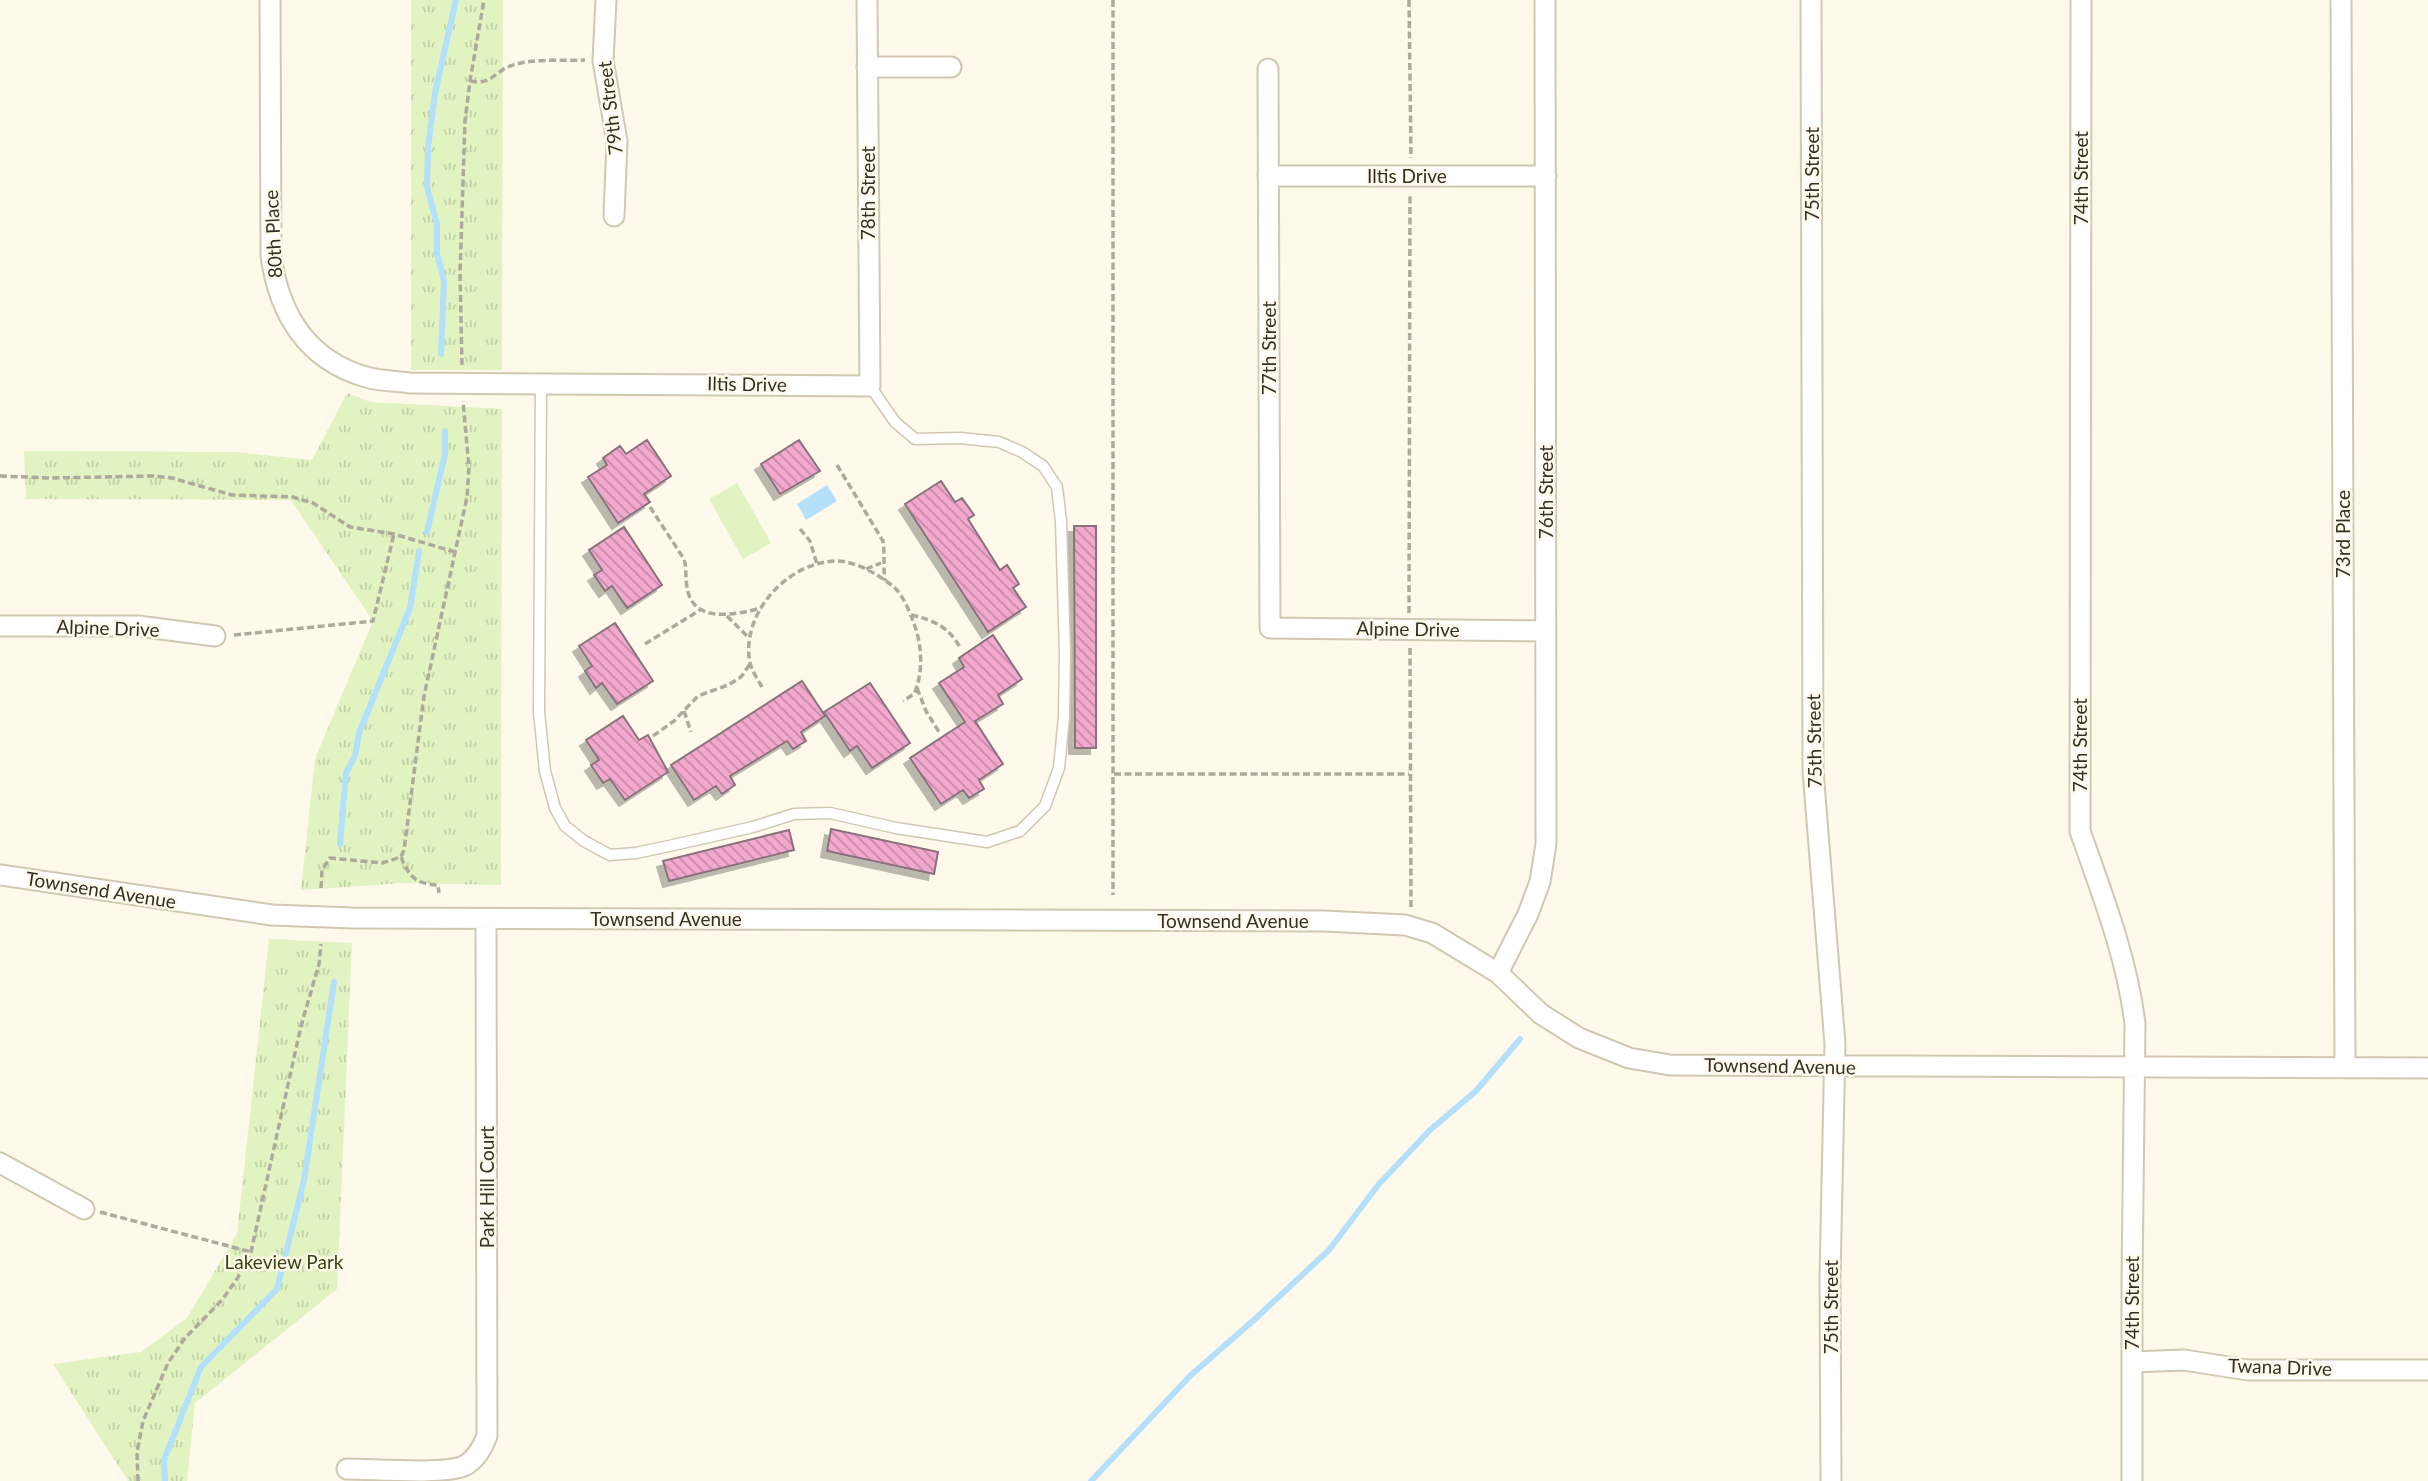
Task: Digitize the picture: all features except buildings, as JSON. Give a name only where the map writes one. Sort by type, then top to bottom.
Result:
[{"type":"street","name":"80th Place","points":[[270,0],[271,256],[275,283],[284,309],[299,332],[319,352],[342,368],[368,378],[410,383],[624,383]]},
{"type":"street","name":"79th Street","points":[[607,0],[603,60],[617,141],[614,216]]},
{"type":"street","name":"78th Street","points":[[867,0],[870,386]]},
{"type":"street","name":"76th Street","points":[[1498,973],[1528,915],[1540,882],[1546,844],[1545,0]]},
{"type":"street","name":"75th Street","points":[[1811,0],[1813,771],[1835,1044],[1830,1278],[1830,1481]]},
{"type":"street","name":"74th Street","points":[[2081,0],[2080,831],[2131,989],[2135,1024],[2132,1481]]},
{"type":"street","name":"73rd Place","points":[[2341,0],[2345,1067]]},
{"type":"street","points":[[867,67],[951,67]]},
{"type":"street","name":"77th Street","points":[[1268,69],[1270,628]]},
{"type":"street","name":"Iltis Drive","points":[[1268,176],[1546,176]]},
{"type":"street","name":"Iltis Drive","points":[[624,383],[870,386]]},
{"type":"street","name":"Alpine Drive","points":[[0,626],[138,626],[215,636]]},
{"type":"street","name":"Alpine Drive","points":[[1270,628],[1546,631]]},
{"type":"street","name":"Townsend Avenue","points":[[0,875],[272,915],[385,919],[1324,921],[1410,926],[1432,933],[1498,973],[1541,1014],[1569,1032],[1629,1058],[1670,1065],[2428,1068]]},
{"type":"street","name":"Park Hill Court","points":[[346,1469],[448,1470],[466,1465],[480,1453],[487,1436],[486,919]]},
{"type":"street","points":[[0,1163],[84,1209]]},
{"type":"street","name":"Twana Drive","points":[[2132,1362],[2184,1360],[2248,1370],[2428,1370]]},
{"type":"lane","points":[[541,383],[539,712],[545,771],[555,808],[565,826],[584,841],[610,855],[669,846],[753,827],[794,814],[830,813],[896,828],[987,842],[1020,831],[1045,806],[1059,768],[1064,717],[1061,520],[1056,487],[1043,467],[1022,452],[999,442],[960,438],[915,439],[895,422],[870,386]]},
{"type":"path","points":[[439,893],[438,885],[416,881],[410,876],[401,857],[411,808],[424,696],[467,497],[460,274],[466,121],[484,0]]},
{"type":"path","points":[[1113,0],[1113,895]]},
{"type":"path","points":[[1409,0],[1409,145],[1413,176],[1409,199],[1410,926]]},
{"type":"path","points":[[470,81],[486,82],[509,67],[522,64],[603,60]]},
{"type":"path","points":[[837,465],[878,531],[884,549],[882,562],[885,581]]},
{"type":"path","points":[[0,476],[172,478],[232,495],[293,497],[313,503],[351,527],[394,534],[455,552]]},
{"type":"path","points":[[650,507],[684,559],[687,588],[693,603],[700,610],[725,615],[761,608]]},
{"type":"path","points":[[800,529],[810,541],[817,565]]},
{"type":"path","points":[[215,636],[373,621],[394,534]]},
{"type":"path","points":[[762,687],[750,664],[749,638],[767,597],[789,578],[817,565],[846,561],[896,589],[911,615],[920,649],[916,688],[914,694],[904,701]]},
{"type":"path","points":[[864,569],[882,562]]},
{"type":"path","points":[[645,644],[700,610]]},
{"type":"path","points":[[725,615],[749,638]]},
{"type":"path","points":[[911,615],[942,625],[954,636],[961,649]]},
{"type":"path","points":[[653,736],[698,696],[741,677],[750,664]]},
{"type":"path","points":[[916,688],[939,732]]},
{"type":"path","points":[[684,711],[691,732]]},
{"type":"path","points":[[1114,774],[1410,774]]},
{"type":"path","points":[[321,888],[323,870],[330,859],[382,863],[401,857]]},
{"type":"path","points":[[138,1481],[137,1452],[143,1422],[168,1363],[185,1338],[222,1300],[251,1252],[301,1027],[319,964],[321,944]]},
{"type":"path","points":[[84,1209],[251,1252]]},
{"type":"green space","points":[[411,0],[503,0],[502,370],[411,370]]},
{"type":"green space","points":[[347,393],[371,402],[502,409],[501,885],[404,883],[301,890],[315,759],[373,621],[291,500],[26,499],[24,451],[234,452],[312,460]]},
{"type":"green space","points":[[737,483],[771,543],[743,559],[709,499]]},
{"type":"green space","name":"Lakeview Park","points":[[269,939],[352,943],[337,1289],[195,1403],[187,1481],[128,1481],[53,1364],[141,1352],[187,1318],[237,1234]]},
{"type":"water","points":[[827,485],[837,501],[806,520],[797,504]]},
{"type":"waterway","points":[[441,354],[444,281],[437,254],[437,224],[427,187],[428,148],[435,93],[456,0]]},
{"type":"waterway","points":[[427,532],[445,454],[445,431]]},
{"type":"waterway","points":[[340,844],[346,773],[355,756],[359,733],[410,608],[419,551]]},
{"type":"waterway","points":[[165,1481],[164,1460],[201,1367],[277,1289],[304,1180],[334,982]]},
{"type":"waterway","points":[[1091,1481],[1191,1375],[1329,1250],[1379,1184],[1430,1130],[1476,1091],[1520,1039]]}]
